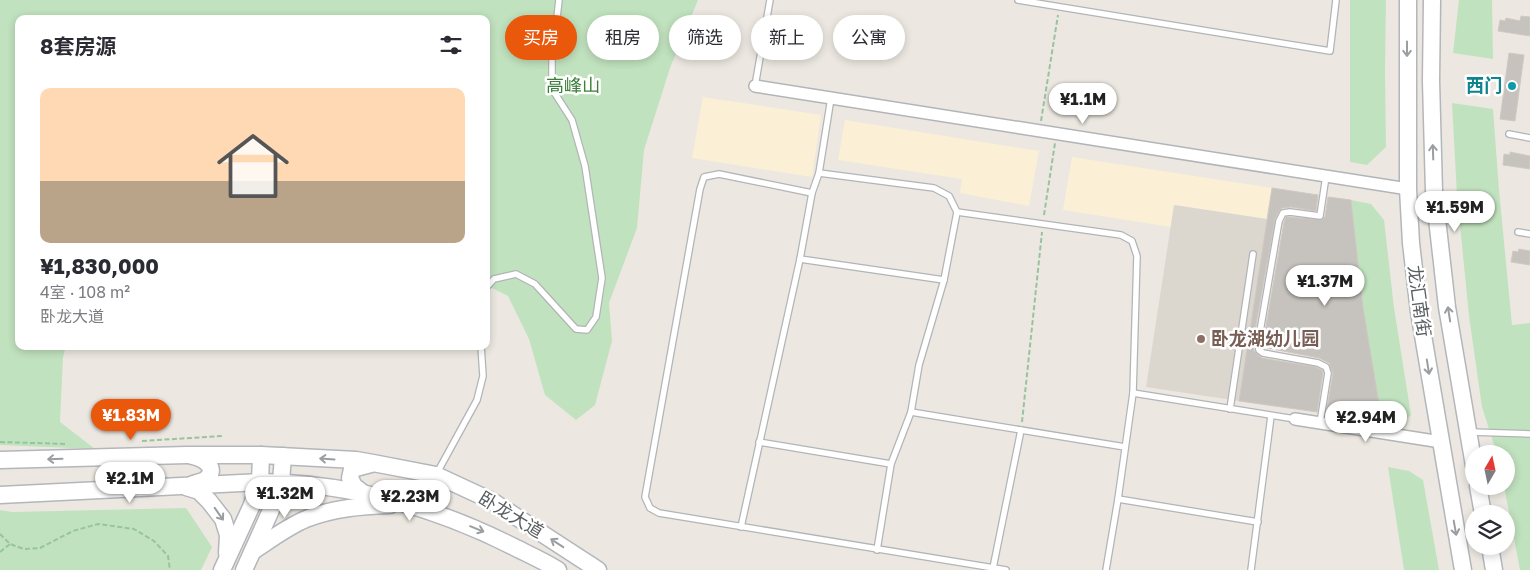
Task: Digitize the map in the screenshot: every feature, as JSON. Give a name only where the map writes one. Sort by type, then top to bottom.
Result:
[{"type":"main road","name":"龙汇南街","points":[[1408,0],[1408,189],[1411,243],[1419,312],[1463,570]]},
{"type":"main road","name":"龙汇南街","points":[[1432,0],[1431,81],[1434,192],[1447,307],[1470,445]]},
{"type":"main road","points":[[186,455],[206,460],[210,465],[210,473],[205,480],[186,485]]},
{"type":"main road","name":"卧龙大道","points":[[0,460],[262,455],[356,460],[374,463],[436,475],[492,501],[598,570]]},
{"type":"main road","points":[[224,566],[260,482],[262,455]]},
{"type":"main road","points":[[244,570],[276,500],[281,482],[283,456]]},
{"type":"main road","points":[[363,493],[354,486],[350,478],[352,470],[374,463]]},
{"type":"main road","name":"卧龙大道","points":[[0,495],[260,482],[281,482],[363,493],[407,504],[479,530],[558,570]]},
{"type":"main road","points":[[186,485],[199,490],[223,519],[228,535],[224,566]]},
{"type":"main road","points":[[253,551],[306,519],[360,506],[407,504]]},
{"type":"main road","points":[[1492,555],[1494,570]]},
{"type":"street","points":[[755,86],[1408,189]]},
{"type":"street","points":[[1295,419],[1440,442]]},
{"type":"lane","points":[[490,284],[494,279],[516,274],[535,284],[576,329],[588,330],[596,317],[602,278],[585,166],[572,120],[552,89],[552,60],[559,0]]},
{"type":"lane","points":[[755,86],[770,0]]},
{"type":"lane","points":[[1018,0],[1330,51],[1336,0]]},
{"type":"lane","points":[[741,527],[800,258],[812,193],[819,173],[832,98]]},
{"type":"lane","points":[[1509,134],[1530,138]]},
{"type":"lane","points":[[819,173],[934,188],[949,196],[957,212],[944,280],[919,364],[911,412],[892,464],[878,550]]},
{"type":"lane","points":[[812,193],[719,174],[704,176],[700,189],[645,497],[650,508],[659,513],[1006,570]]},
{"type":"lane","points":[[1320,423],[1328,373],[1326,367],[1318,363],[1263,353],[1259,350],[1258,343],[1279,221],[1283,213],[1290,212],[1320,216],[1326,176]]},
{"type":"lane","points":[[957,212],[1121,235],[1132,242],[1137,256],[1133,393],[1106,570]]},
{"type":"lane","points":[[1518,232],[1530,234]]},
{"type":"lane","points":[[1230,409],[1253,254]]},
{"type":"lane","points":[[800,258],[944,280]]},
{"type":"lane","points":[[436,475],[477,400],[484,376],[481,350]]},
{"type":"lane","points":[[1133,393],[1295,419]]},
{"type":"lane","points":[[911,412],[1125,447]]},
{"type":"lane","points":[[1251,570],[1272,416]]},
{"type":"lane","points":[[993,568],[1021,430]]},
{"type":"lane","points":[[1467,432],[1530,434]]},
{"type":"lane","points":[[760,442],[892,464]]},
{"type":"lane","points":[[1118,499],[1258,522]]},
{"type":"path","points":[[1040,131],[1059,6]]},
{"type":"path","points":[[1021,430],[1043,224],[1056,134]]},
{"type":"path","points":[[139,442],[222,436]]},
{"type":"path","points":[[0,442],[70,444]]},
{"type":"path","points":[[0,534],[10,544],[24,549],[40,548],[73,530],[98,524],[134,529],[154,540],[168,556],[170,570]]},
{"type":"path","points":[[0,552],[10,544]]},
{"type":"shaded area","points":[[703,97],[821,115],[812,177],[692,158]]},
{"type":"shaded area","points":[[845,120],[1039,151],[1029,206],[960,193],[962,179],[838,160]]},
{"type":"shaded area","points":[[1072,157],[1272,188],[1267,219],[1174,205],[1171,227],[1063,210]]},
{"type":"shaded area","name":"卧龙湖幼儿园","points":[[1174,205],[1267,219],[1239,401],[1146,387]]},
{"type":"green space","name":"高峰山","points":[[0,0],[698,0],[692,15],[669,15],[669,60],[673,60],[644,150],[637,228],[609,303],[612,341],[595,405],[576,420],[545,395],[529,339],[508,296],[490,287],[490,15],[15,15],[15,350],[65,350],[60,422],[95,449],[0,445]]},
{"type":"green space","points":[[1350,0],[1386,0],[1386,147],[1367,165],[1350,162]]},
{"type":"green space","points":[[1459,0],[1492,0],[1493,59],[1453,53]]},
{"type":"green space","points":[[1452,103],[1493,109],[1512,325],[1530,323],[1530,570],[1520,570],[1515,544],[1515,505],[1508,505],[1506,495],[1515,495],[1515,445],[1494,445],[1482,407],[1469,316],[1457,195]]},
{"type":"green space","points":[[1351,200],[1371,204],[1384,220],[1394,308],[1411,415],[1399,425],[1382,422],[1363,307]]},
{"type":"green space","points":[[1388,467],[1409,471],[1423,480],[1439,570],[1404,570]]},
{"type":"green space","points":[[186,508],[212,547],[201,570],[0,570],[0,510],[12,512]]},
{"type":"building","points":[[1521,16],[1530,17],[1530,36],[1498,31],[1500,20],[1505,21],[1506,18],[1520,21]]},
{"type":"building","name":"西门","points":[[1509,53],[1524,55],[1515,121],[1500,119]]},
{"type":"building","points":[[1510,152],[1530,156],[1530,169],[1503,165],[1504,154],[1510,155]]},
{"type":"building","points":[[1272,188],[1318,195],[1316,211],[1291,207],[1282,208],[1275,219],[1253,342],[1254,351],[1262,358],[1316,367],[1322,370],[1317,412],[1239,401]]},
{"type":"building","points":[[1328,197],[1351,200],[1363,307],[1382,422],[1326,414],[1333,373],[1329,363],[1319,358],[1263,347],[1286,217],[1322,220],[1325,217]]},
{"type":"building","points":[[1519,249],[1530,251],[1530,265],[1511,262],[1513,251],[1518,252]]},
{"type":"place","name":"西门","points":[[1512,86]]},
{"type":"place","name":"卧龙湖幼儿园","points":[[1201,339]]}]
